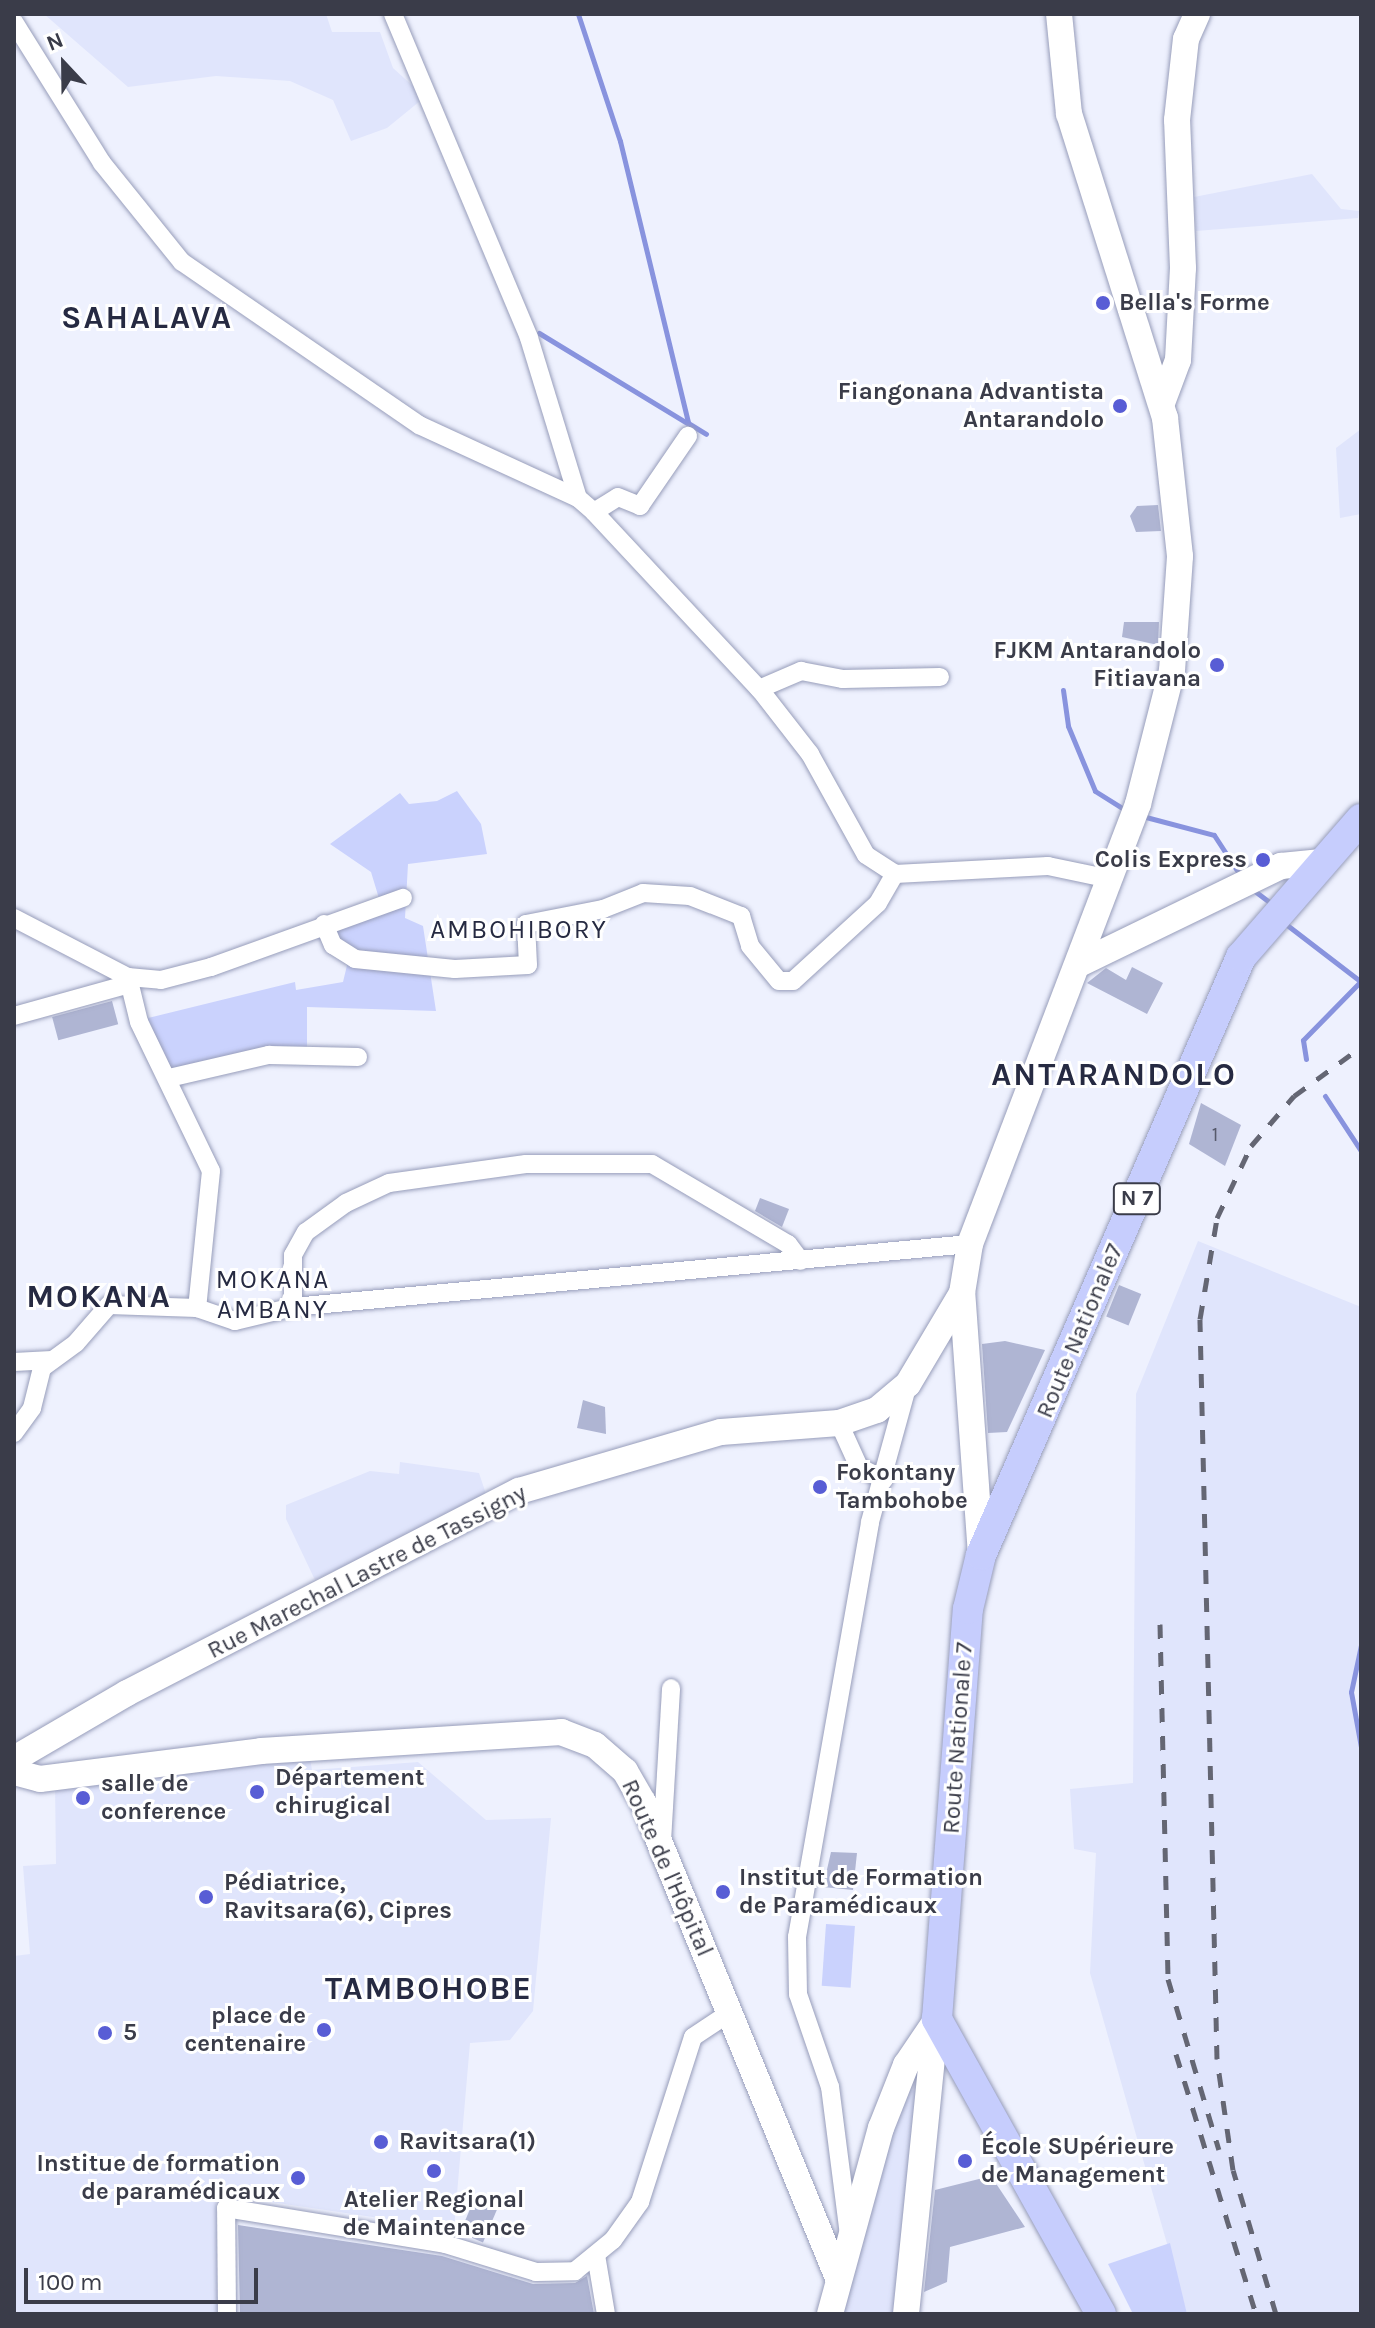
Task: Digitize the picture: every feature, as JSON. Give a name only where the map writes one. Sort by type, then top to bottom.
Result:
[{"type":"main road","name":"N 7","points":[[1322,862],[1361,819]]},
{"type":"main road","name":"Route Nationale7","points":[[981,1555],[1241,957],[1322,862]]},
{"type":"main road","name":"Route Nationale 7","points":[[937,2019],[968,1609],[981,1555]]},
{"type":"main road","points":[[937,2019],[1101,2314]]},
{"type":"street","points":[[393,14],[529,338],[578,498]]},
{"type":"street","points":[[981,1555],[962,1293],[970,1244],[979,1206],[1079,964],[1135,814],[1172,671],[1180,556],[1162,403],[1069,114],[1059,14]]},
{"type":"street","points":[[1162,403],[1178,360],[1183,268],[1177,120],[1186,39],[1197,14]]},
{"type":"street","points":[[14,22],[102,163],[182,262],[419,425],[578,498],[594,512],[763,694],[810,754],[866,855],[895,874],[1048,866],[1110,879]]},
{"type":"street","points":[[594,512],[618,497],[640,506],[688,436]]},
{"type":"street","points":[[763,694],[801,671],[828,679],[940,677]]},
{"type":"street","points":[[1079,964],[1281,866],[1322,862]]},
{"type":"street","points":[[324,924],[333,945],[355,959],[455,969],[528,965],[526,924],[603,909],[643,893],[690,896],[741,916],[750,946],[779,981],[793,981],[878,903],[895,874]]},
{"type":"street","points":[[14,1016],[128,981],[161,980],[211,967],[403,898]]},
{"type":"street","points":[[14,918],[128,981],[139,1022],[169,1078],[211,1171],[197,1308]]},
{"type":"street","points":[[169,1078],[269,1055],[358,1057]]},
{"type":"street","points":[[293,1307],[293,1255],[306,1232],[346,1203],[389,1183],[526,1164],[652,1164],[788,1244],[801,1261]]},
{"type":"street","points":[[14,1433],[32,1408],[42,1368],[109,1305],[197,1308],[235,1321],[293,1307],[970,1244]]},
{"type":"street","name":"Rue Marechal Lastre de Tassigny","points":[[14,1759],[127,1693],[519,1491],[754,1426],[839,1423],[877,1410],[908,1384],[962,1293]]},
{"type":"street","points":[[14,1362],[52,1360]]},
{"type":"street","points":[[850,2242],[830,2087],[798,1994],[797,1937],[870,1522],[908,1384]]},
{"type":"street","points":[[839,1423],[859,1467],[884,1480]]},
{"type":"street","points":[[662,1844],[671,1688]]},
{"type":"street","name":"Route de l'Hôpital","points":[[14,1772],[40,1779],[261,1751],[561,1732],[595,1745],[625,1771],[662,1844],[838,2278]]},
{"type":"street","points":[[227,2314],[226,2208],[445,2244],[536,2272],[575,2271],[596,2255],[640,2202],[693,2037],[729,2013]]},
{"type":"street","points":[[830,2314],[881,2128],[906,2065],[937,2019]]},
{"type":"street","points":[[906,2314],[937,2019]]},
{"type":"street","points":[[596,2255],[606,2314]]},
{"type":"shaded area","points":[[44,14],[326,14],[332,32],[380,32],[393,68],[425,97],[387,128],[351,141],[333,100],[290,81],[216,76],[128,87]]},
{"type":"shaded area","points":[[1312,174],[1341,209],[1359,211],[1358,218],[1196,231],[1194,197]]},
{"type":"shaded area","points":[[1361,429],[1361,514],[1340,518],[1336,448]]},
{"type":"shaded area","points":[[457,791],[481,824],[487,854],[408,864],[405,918],[423,926],[436,1011],[307,1007],[307,1051],[170,1075],[140,1020],[295,982],[296,990],[343,982],[349,957],[307,932],[381,905],[371,872],[330,844],[400,793],[409,804],[437,801]]},
{"type":"shaded area","points":[[1198,1241],[1361,1307],[1361,1648],[1351,1693],[1361,1747],[1361,2314],[1187,2314],[1090,1973],[1096,1853],[1074,1849],[1070,1789],[1133,1783],[1136,1394]]},
{"type":"shaded area","points":[[400,1462],[479,1473],[487,1497],[315,1580],[286,1519],[286,1505],[370,1471],[399,1474]]},
{"type":"shaded area","points":[[310,1758],[312,1770],[418,1762],[486,1820],[551,1818],[533,2011],[510,2040],[470,2043],[454,2229],[216,2194],[218,2314],[14,2314],[14,1956],[30,1954],[23,1866],[56,1864],[55,1783]]},
{"type":"shaded area","points":[[826,1924],[855,1926],[851,1988],[822,1986]]},
{"type":"shaded area","points":[[901,2088],[918,2091],[902,2314],[842,2314]]},
{"type":"shaded area","points":[[1170,2243],[1187,2314],[1133,2314],[1108,2264]]},
{"type":"building","points":[[1158,505],[1161,531],[1136,532],[1130,516],[1137,506]]},
{"type":"building","points":[[1124,622],[1159,622],[1158,645],[1122,637]]},
{"type":"building","points":[[1132,967],[1163,983],[1147,1014],[1087,983],[1106,968],[1126,980]]},
{"type":"building","points":[[112,1001],[118,1024],[58,1040],[52,1017]]},
{"type":"building","points":[[1201,1103],[1241,1125],[1225,1166],[1189,1144]]},
{"type":"building","points":[[760,1198],[789,1209],[782,1227],[755,1211]]},
{"type":"building","points":[[1119,1285],[1141,1294],[1129,1326],[1106,1317]]},
{"type":"building","points":[[1005,1341],[1045,1350],[1007,1432],[988,1433],[982,1344]]},
{"type":"building","points":[[583,1400],[605,1407],[606,1434],[577,1428]]},
{"type":"building","points":[[831,1852],[857,1853],[853,1890],[823,1887]]},
{"type":"building","points":[[991,2176],[1025,2227],[950,2247],[947,2282],[924,2292],[935,2190]]},
{"type":"building","points":[[476,2195],[499,2205],[483,2243],[460,2233]]},
{"type":"building","points":[[238,2225],[442,2256],[533,2284],[575,2283],[587,2276],[594,2314],[240,2314]]},
{"type":"waterway","points":[[578,14],[620,141],[688,423],[706,434]]},
{"type":"waterway","points":[[539,333],[687,423]]},
{"type":"waterway","points":[[1063,690],[1068,726],[1095,791],[1125,810]]},
{"type":"waterway","points":[[1142,816],[1214,835],[1240,875]]},
{"type":"waterway","points":[[1252,889],[1268,901]]},
{"type":"waterway","points":[[1287,925],[1360,981]]},
{"type":"waterway","points":[[1306,1059],[1303,1040],[1361,981]]},
{"type":"waterway","points":[[1325,1096],[1361,1151]]},
{"type":"waterway","points":[[1361,1645],[1351,1692],[1361,1747]]},
{"type":"railway","points":[[1276,2314],[1233,2170],[1217,2059],[1200,1319],[1217,1218],[1251,1146],[1294,1096],[1361,1047]]},
{"type":"railway","points":[[1160,1624],[1168,1979],[1219,2150]]},
{"type":"railway","points":[[1176,2054],[1256,2314]]},
{"type":"place","name":"Bella's Forme","points":[[1103,303]]},
{"type":"place","name":"Fiangonana Advantista Antarandolo","points":[[1120,406]]},
{"type":"place","name":"FJKM Antarandolo Fitiavana","points":[[1217,665]]},
{"type":"place","name":"Colis Express","points":[[1263,860]]},
{"type":"place","name":"Fokontany Tambohobe","points":[[820,1487]]},
{"type":"place","name":"Département chirugical","points":[[257,1792]]},
{"type":"place","name":"salle de conference","points":[[83,1798]]},
{"type":"place","name":"Institut de Formation de Paramédicaux","points":[[723,1892]]},
{"type":"place","name":"Pédiatrice, Ravitsara(6), Cipres","points":[[206,1897]]},
{"type":"place","name":"place de centenaire","points":[[324,2030]]},
{"type":"place","name":"5","points":[[105,2033]]},
{"type":"place","name":"Ravitsara(1)","points":[[381,2142]]},
{"type":"place","name":"École SUpérieure de Management","points":[[965,2161]]},
{"type":"place","name":"Atelier Regional de Maintenance","points":[[434,2171]]},
{"type":"place","name":"Institue de formation de paramédicaux","points":[[298,2178]]},
{"type":"district","name":"SAHALAVA","points":[[147,318]]},
{"type":"district","name":"AMBOHIBORY","points":[[519,930]]},
{"type":"district","name":"ANTARANDOLO","points":[[1114,1075]]},
{"type":"district","name":"MOKANA AMBANY","points":[[273,1295]]},
{"type":"district","name":"MOKANA","points":[[99,1297]]},
{"type":"district","name":"TAMBOHOBE","points":[[429,1989]]}]
